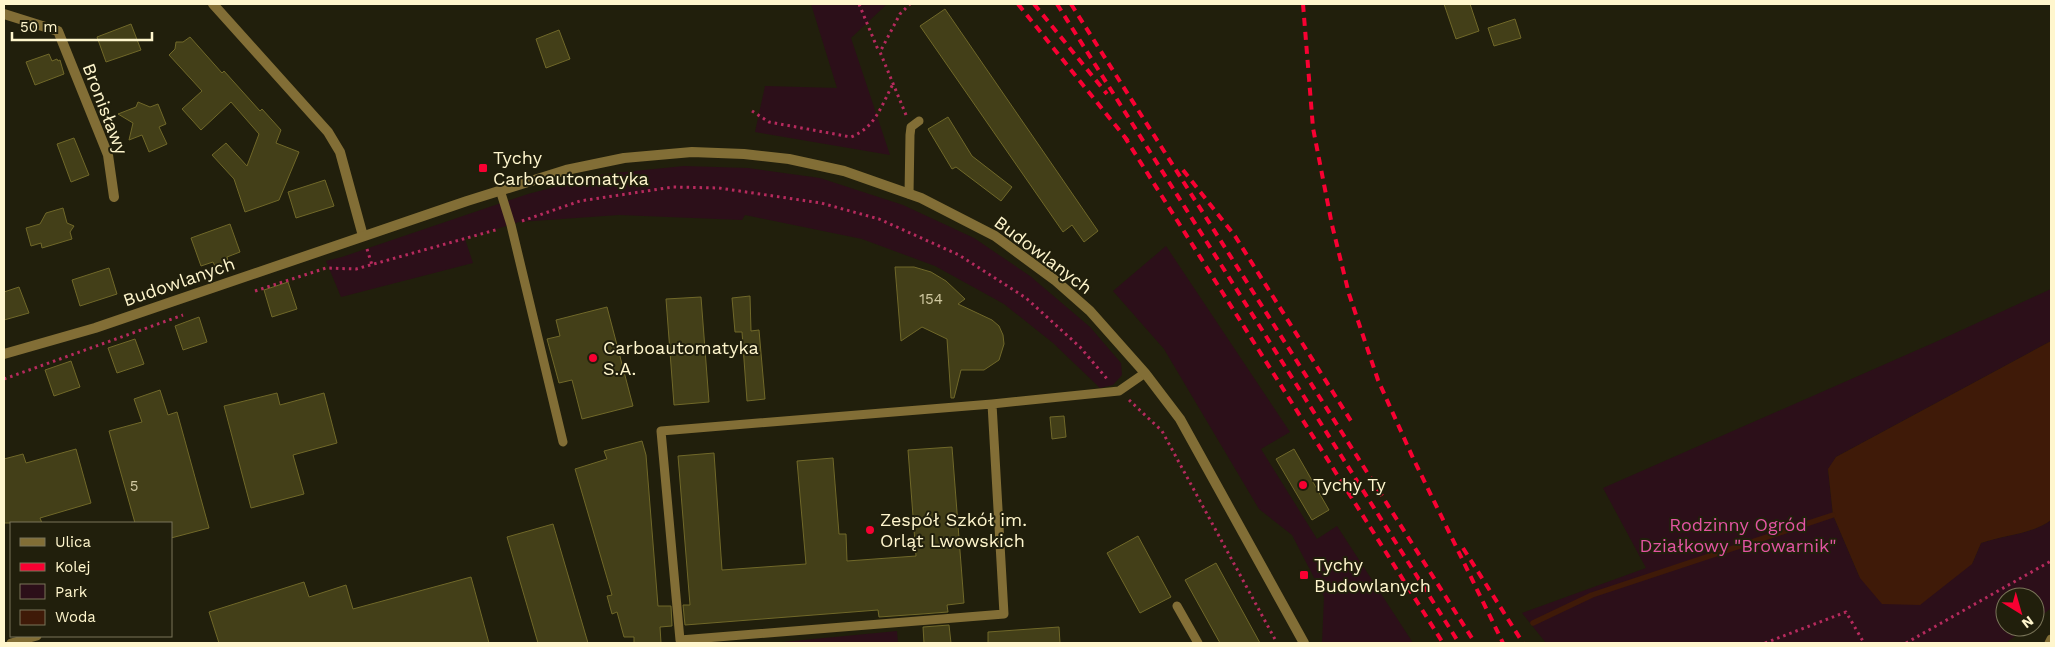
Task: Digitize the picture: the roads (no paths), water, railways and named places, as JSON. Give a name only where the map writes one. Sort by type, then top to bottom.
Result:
[{"type":"street","points":[[213,4],[328,132],[340,152],[363,236]]},
{"type":"street","name":"Bronisławy","points":[[4,14],[58,31],[108,156],[114,197]]},
{"type":"street","name":"Budowlanych","points":[[4,354],[95,328],[500,190],[566,170],[624,158],[692,152],[744,154],[789,159],[844,171],[921,198],[995,236],[1056,281],[1090,312],[1146,373],[1180,419],[1304,643]]},
{"type":"lane","points":[[910,194],[911,127],[919,121]]},
{"type":"lane","points":[[500,190],[511,225],[563,442]]},
{"type":"lane","points":[[992,404],[1004,614],[680,640],[661,431],[992,404],[1119,391],[1146,373]]},
{"type":"lane","points":[[1177,606],[1198,643]]},
{"type":"lane","points":[[11,643],[32,637]]},
{"type":"lane","points":[[2049,643],[2051,639]]},
{"type":"water","points":[[2051,341],[2051,520],[2044,525],[2027,531],[1981,543],[1972,564],[1920,605],[1882,604],[1860,578],[1833,515],[1828,469],[1836,457]]},
{"type":"waterway","points":[[1533,623],[1592,595],[1833,515]]},
{"type":"railway","points":[[1018,4],[1128,141]]},
{"type":"railway","points":[[1034,4],[1107,94]]},
{"type":"railway","points":[[1057,4],[1459,643]]},
{"type":"railway","points":[[1071,4],[1475,643]]},
{"type":"railway","points":[[1303,4],[1313,128],[1332,225],[1349,294],[1378,380],[1413,458],[1503,643]]},
{"type":"railway","points":[[1124,136],[1443,643]]},
{"type":"railway","points":[[1183,170],[1235,236],[1351,421]]},
{"type":"railway","points":[[1463,548],[1523,643]]},
{"type":"place","name":"Tychy Carboautomatyka","points":[[483,168]]},
{"type":"place","name":"Carboautomatyka S.A.","points":[[593,358]]},
{"type":"place","name":"Tychy Ty","points":[[1303,485]]},
{"type":"place","name":"Zespół Szkół im. Orląt Lwowskich","points":[[870,530]]},
{"type":"place","name":"Tychy Budowlanych","points":[[1304,575]]},
{"type":"park label","name":"Rodzinny Ogród Działkowy \"Browarnik\"","points":[[1738,535]]}]
